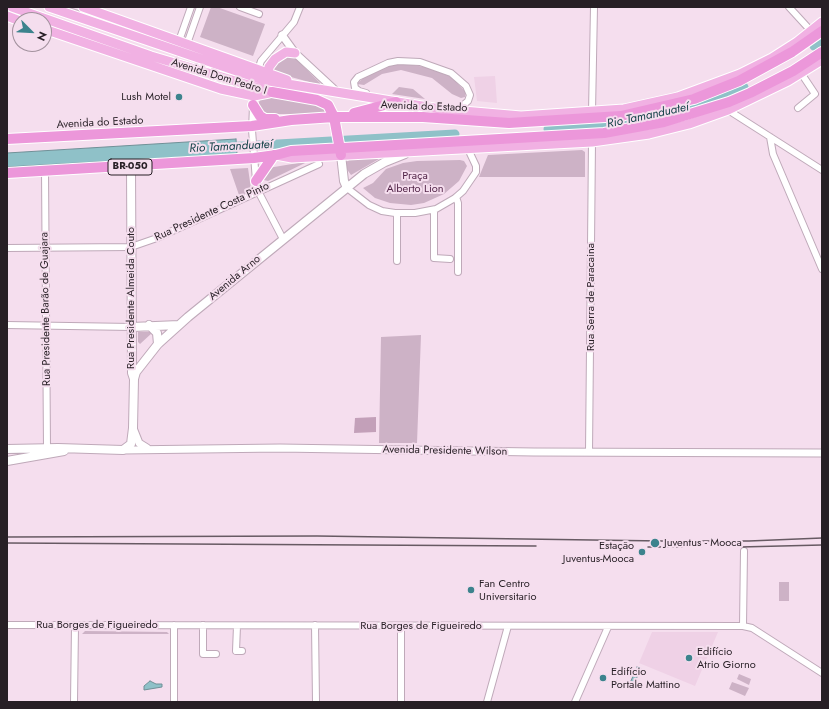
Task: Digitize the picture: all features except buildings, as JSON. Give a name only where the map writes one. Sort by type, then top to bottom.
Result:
[{"type":"highway","name":"Avenida do Estado","points":[[7,139],[252,128],[291,120],[334,117],[424,117],[522,123],[630,114],[694,99],[739,81],[792,52],[822,31]]},
{"type":"highway","name":"BR-050","points":[[7,173],[131,167],[275,155],[291,151],[341,151],[574,136],[630,130],[687,116],[750,94],[793,71],[822,52]]},
{"type":"highway","points":[[272,92],[324,102],[331,110],[334,117],[341,151]]},
{"type":"highway","points":[[254,96],[258,114],[265,119],[291,120]]},
{"type":"highway","points":[[347,117],[352,114],[396,102]]},
{"type":"highway","points":[[256,181],[275,155]]},
{"type":"main road","points":[[7,12],[11,7]]},
{"type":"main road","name":"Avenida Dom Pedro I","points":[[11,7],[136,51],[202,72],[254,96]]},
{"type":"main road","name":"Avenida Dom Pedro I","points":[[49,7],[257,78],[269,73]]},
{"type":"main road","name":"Avenida Dom Pedro I","points":[[83,7],[258,68],[309,88],[340,93]]},
{"type":"main road","points":[[126,22],[145,40]]},
{"type":"main road","name":"Avenida do Estado","points":[[396,102],[456,111],[521,116],[592,112],[650,104],[709,87],[772,58],[822,22]]},
{"type":"main road","name":"Avenida Dom Pedro I","points":[[52,32],[116,55],[221,89],[254,96],[272,92]]},
{"type":"main road","points":[[180,52],[183,42]]},
{"type":"main road","points":[[272,92],[269,73],[270,61],[275,53],[284,49],[293,51]]},
{"type":"main road","points":[[116,55],[136,51]]},
{"type":"main road","points":[[151,56],[169,56],[180,52]]},
{"type":"main road","points":[[180,52],[202,72]]},
{"type":"main road","points":[[410,152],[375,167],[347,188],[344,181],[341,151],[410,152],[592,142],[669,130],[728,110],[758,96],[822,60]]},
{"type":"main road","points":[[340,93],[396,102]]},
{"type":"main road","name":"Rua Presidente Almeida Couto","points":[[123,450],[131,444],[133,428],[134,378],[132,373],[131,167]]},
{"type":"main road","name":"Avenida Arno","points":[[134,378],[136,372],[158,344],[179,325],[347,188]]},
{"type":"main road","points":[[149,325],[157,333],[158,344]]},
{"type":"main road","points":[[132,326],[179,325]]},
{"type":"main road","name":"Avenida Presidente Wilson","points":[[7,448],[123,450]]},
{"type":"main road","name":"Avenida Presidente Wilson","points":[[7,461],[69,449]]},
{"type":"street","points":[[183,42],[191,7]]},
{"type":"street","points":[[183,42],[200,7]]},
{"type":"street","points":[[240,7],[259,14]]},
{"type":"street","points":[[283,239],[258,191],[253,156],[252,128],[254,96],[258,68],[261,61],[294,22],[300,7]]},
{"type":"street","points":[[592,112],[594,7]]},
{"type":"street","points":[[789,7],[810,32]]},
{"type":"street","points":[[282,35],[293,51],[325,83],[340,93]]},
{"type":"street","points":[[382,99],[375,94],[359,91],[355,88],[354,82],[358,78],[388,63],[398,61],[420,62],[451,73],[466,86],[470,95],[468,101],[456,111]]},
{"type":"street","points":[[798,108],[815,94],[801,73]]},
{"type":"street","points":[[728,110],[822,170]]},
{"type":"street","points":[[770,137],[773,154],[822,269]]},
{"type":"street","name":"Rua Serra de Paracaina","points":[[589,452],[592,142]]},
{"type":"street","points":[[347,188],[369,205],[382,211],[397,214],[415,214],[434,210],[463,191],[476,172],[476,166],[468,149]]},
{"type":"street","name":"Rua Presidente Costa Pinto","points":[[7,248],[131,248],[157,238],[319,164]]},
{"type":"street","name":"Rua Presidente Barão de Guajara","points":[[45,171],[47,448]]},
{"type":"street","points":[[456,197],[458,203],[458,272]]},
{"type":"street","points":[[434,210],[434,258],[450,259]]},
{"type":"street","points":[[397,214],[397,261]]},
{"type":"street","points":[[7,325],[132,326]]},
{"type":"street","name":"Rua Presidente Almeida Couto","points":[[133,428],[139,443],[149,450]]},
{"type":"street","name":"Avenida Presidente Wilson","points":[[123,450],[280,448],[822,453]]},
{"type":"street","points":[[743,626],[744,551]]},
{"type":"street","name":"Rua Borges de Figueiredo","points":[[7,625],[743,626],[752,628],[822,673]]},
{"type":"street","points":[[174,625],[174,702]]},
{"type":"street","points":[[315,625],[316,702]]},
{"type":"street","points":[[74,702],[75,626]]},
{"type":"street","points":[[203,626],[203,654],[216,654]]},
{"type":"street","points":[[237,626],[236,651],[242,651]]},
{"type":"street","points":[[401,626],[401,702]]},
{"type":"street","points":[[487,702],[508,626]]},
{"type":"street","points":[[575,702],[608,627]]},
{"type":"shaded area","points":[[495,76],[497,103],[477,101],[474,77]]},
{"type":"shaded area","points":[[376,417],[376,432],[354,433],[355,418]]},
{"type":"shaded area","points":[[652,632],[718,632],[695,686],[639,663]]},
{"type":"green space","points":[[62,7],[70,7],[123,25],[135,32]]},
{"type":"green space","points":[[211,7],[217,7],[265,24],[253,56],[200,37]]},
{"type":"green space","points":[[282,55],[293,56],[320,83],[320,85],[273,72],[272,66]]},
{"type":"green space","points":[[401,63],[431,68],[451,77],[466,92],[465,97],[461,98],[452,94],[432,78],[401,70],[382,74],[364,85],[357,84],[364,77],[390,64]]},
{"type":"green space","points":[[399,87],[413,89],[425,99],[392,94]]},
{"type":"green space","points":[[265,97],[320,104],[327,111],[323,114],[265,114],[259,110],[259,102],[261,98]]},
{"type":"green space","points":[[582,150],[585,152],[585,177],[479,177],[488,155]]},
{"type":"green space","name":"Praça Alberto Lion","points":[[351,159],[379,159],[351,175],[346,168],[346,162]]},
{"type":"green space","name":"Praça Alberto Lion","points":[[417,161],[464,161],[467,166],[459,181],[444,194],[424,203],[411,205],[390,203],[375,198],[363,188],[373,183],[386,169],[403,163]]},
{"type":"green space","points":[[305,163],[268,181],[264,180],[262,177],[268,168]]},
{"type":"green space","points":[[248,168],[251,189],[246,193],[239,195],[230,169]]},
{"type":"green space","points":[[138,332],[152,333],[140,344],[138,342]]},
{"type":"green space","points":[[421,335],[417,443],[379,443],[381,337]]},
{"type":"green space","points":[[779,582],[789,582],[789,601],[779,601]]},
{"type":"green space","points":[[85,631],[167,632],[169,634],[82,634]]},
{"type":"green space","points":[[739,674],[751,679],[749,685],[737,679]]},
{"type":"green space","points":[[732,682],[749,688],[745,696],[729,689]]},
{"type":"water","name":"Rio Tamanduateí","points":[[236,139],[237,154],[7,167],[7,153]]},
{"type":"water","points":[[637,667],[641,668],[634,684],[630,683]]},
{"type":"water","points":[[150,681],[156,684],[162,684],[162,687],[144,690],[144,686]]},
{"type":"waterway","name":"Rio Tamanduateí","points":[[814,46],[822,40]]},
{"type":"waterway","name":"Rio Tamanduateí","points":[[548,129],[593,127],[671,113],[724,96],[744,87]]},
{"type":"waterway","name":"Rio Tamanduateí","points":[[225,147],[455,134]]},
{"type":"railway","points":[[7,537],[317,536],[662,541],[749,541],[822,538]]},
{"type":"railway","points":[[7,543],[536,546]]},
{"type":"railway","points":[[740,547],[822,545]]},
{"type":"railway","points":[[648,547],[682,547]]},
{"type":"place","name":"Lush Motel","points":[[179,97]]},
{"type":"place","name":"Juventus - Mooca","points":[[655,543]]},
{"type":"place","name":"Estação Juventus-Mooca","points":[[642,552]]},
{"type":"place","name":"Fan Centro Universitario","points":[[471,590]]},
{"type":"place","name":"Edifício Atrio Giorno","points":[[689,658]]},
{"type":"place","name":"Edifício Portale Mattino","points":[[603,678]]}]
